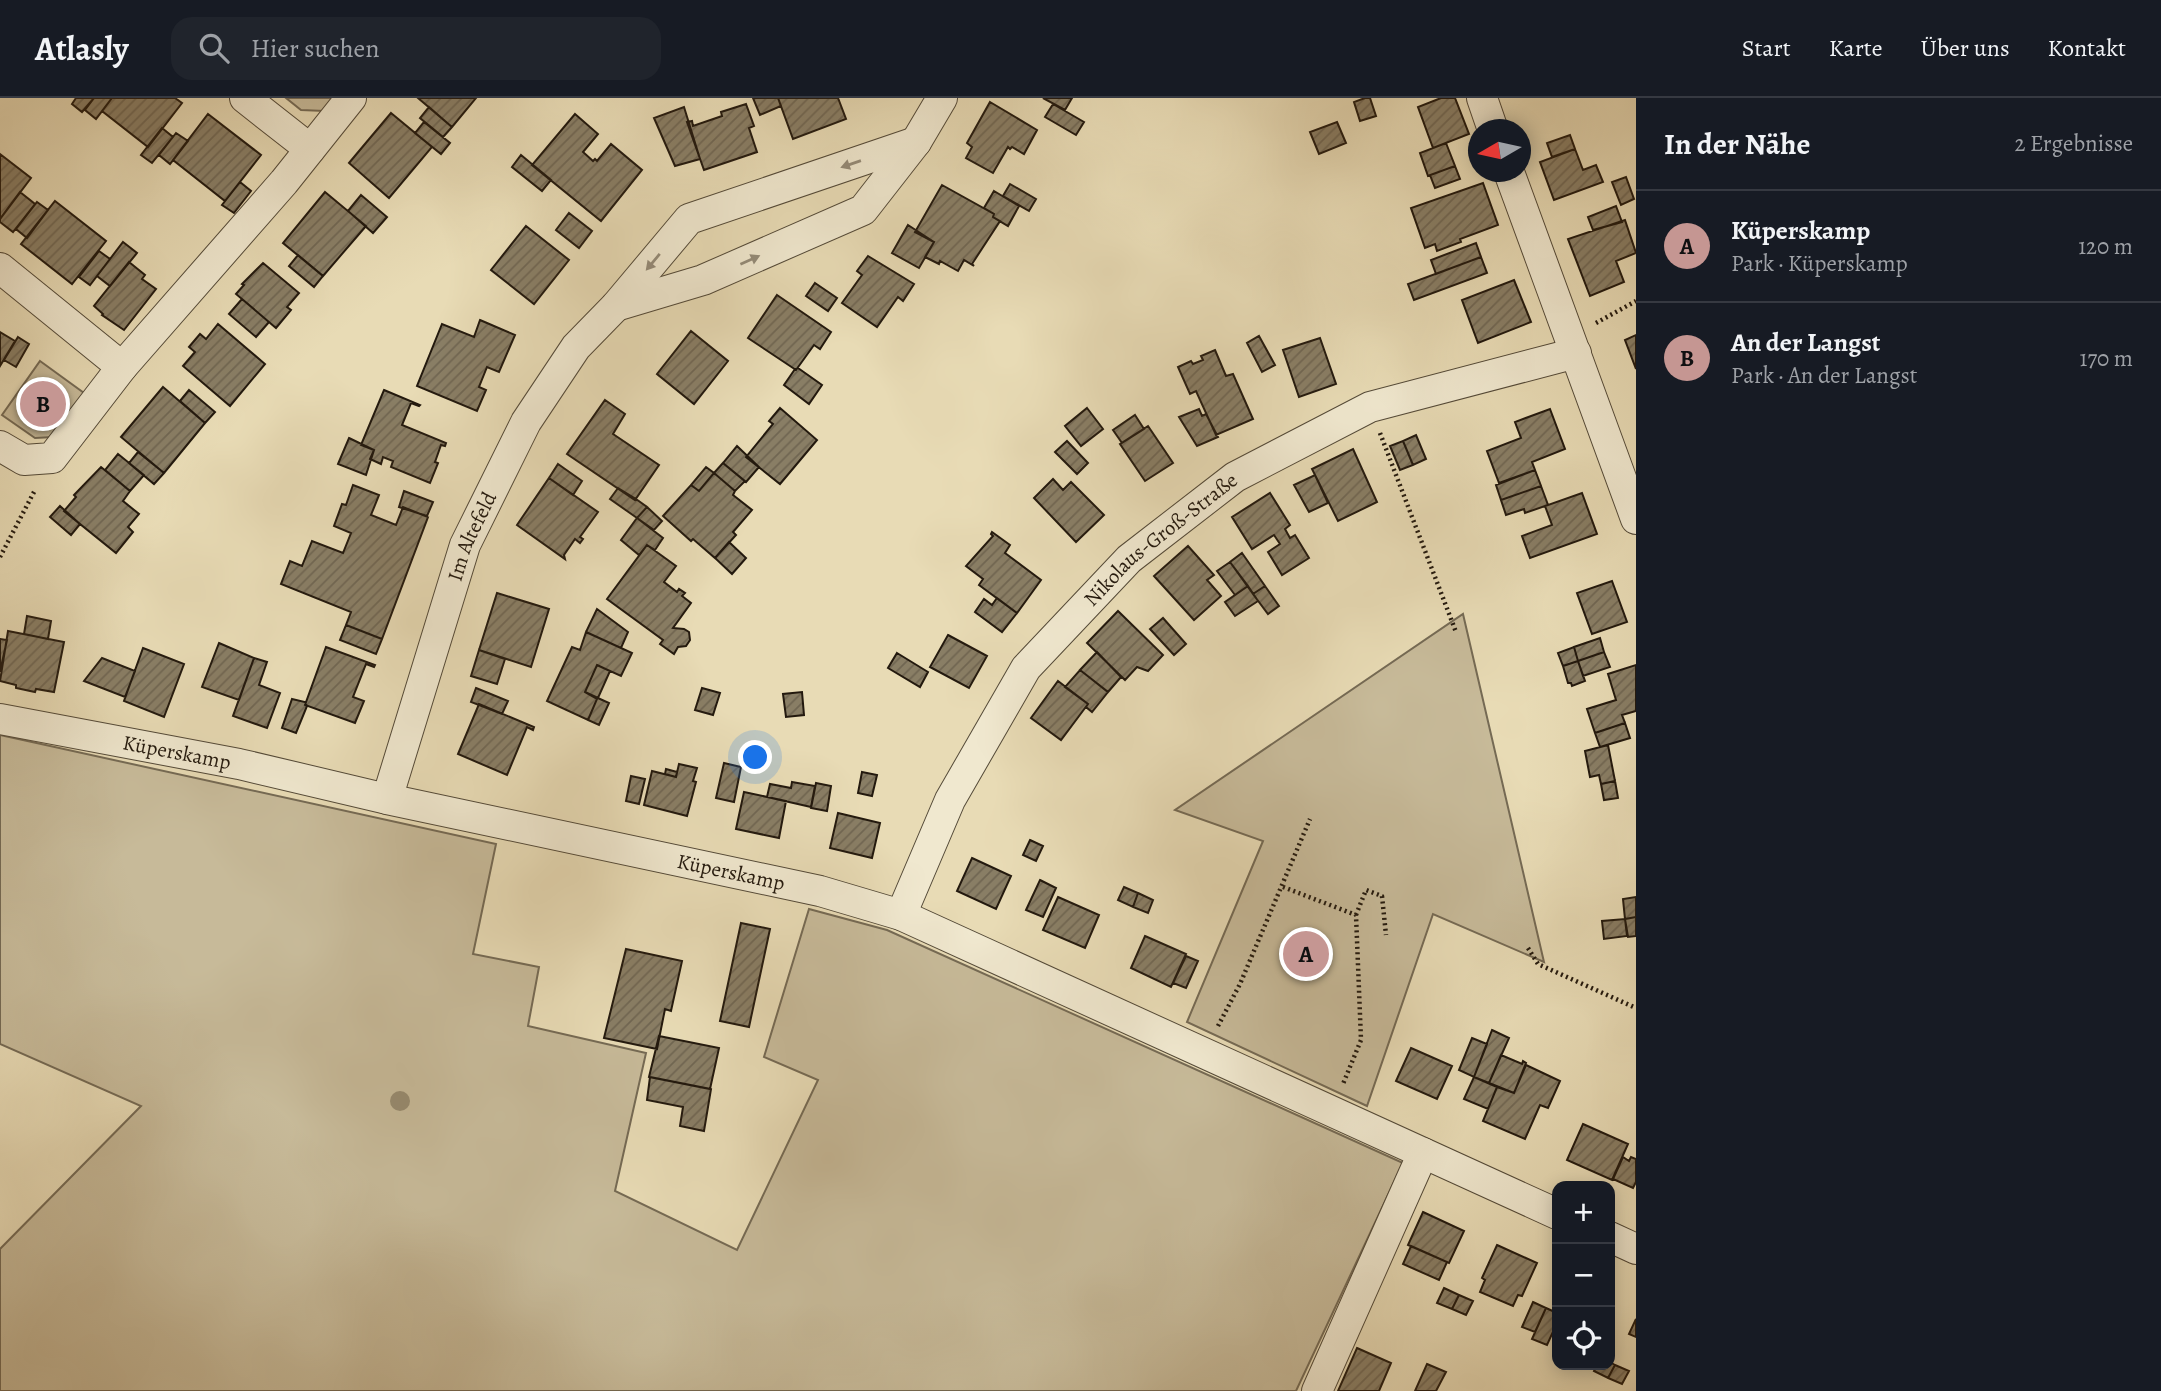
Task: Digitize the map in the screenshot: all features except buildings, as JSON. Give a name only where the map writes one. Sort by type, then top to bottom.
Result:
[{"type":"street","points":[[245,98],[310,149]]},
{"type":"street","points":[[0,446],[24,460],[52,458],[122,367],[284,182],[351,98]]},
{"type":"street","name":"Im Altefeld","points":[[617,306],[703,280],[863,210],[916,142],[942,98]]},
{"type":"street","points":[[1482,98],[1489,119]]},
{"type":"street","name":"Im Altefeld","points":[[387,799],[465,545],[526,422],[576,347],[617,306],[689,219],[916,142]]},
{"type":"street","points":[[1513,182],[1636,519]]},
{"type":"street","points":[[0,268],[122,367]]},
{"type":"street","name":"Nikolaus-Groß-Straße","points":[[901,915],[950,800],[1026,668],[1129,558],[1235,477],[1370,407],[1573,344]]},
{"type":"street","name":"Küperskamp","points":[[0,719],[239,764],[387,799],[820,891],[901,915],[1552,1212]]},
{"type":"street","points":[[1317,1391],[1423,1153]]},
{"type":"street","points":[[1615,1239],[1636,1249]]},
{"type":"path","points":[[1573,344],[1636,301]]},
{"type":"path","points":[[1370,407],[1456,632]]},
{"type":"path","points":[[0,557],[52,458]]},
{"type":"path","points":[[1204,1053],[1240,984],[1310,819]]},
{"type":"path","points":[[1283,887],[1356,915]]},
{"type":"path","points":[[1331,1111],[1361,1040],[1356,915],[1366,890],[1382,896],[1386,935]]},
{"type":"path","points":[[1528,948],[1538,964],[1636,1008]]},
{"type":"shaded area","points":[[286,98],[335,98],[325,111],[301,110]]},
{"type":"shaded area","points":[[40,361],[84,393],[53,437],[35,438],[2,415]]},
{"type":"shaded area","points":[[1463,614],[1544,962],[1433,914],[1367,1106],[1187,1022],[1263,841],[1175,810]]},
{"type":"shaded area","points":[[0,735],[496,844],[473,954],[539,967],[528,1026],[646,1053],[615,1191],[737,1250],[818,1080],[764,1057],[809,909],[887,930],[1403,1163],[1296,1391],[0,1391],[0,1249],[141,1106],[0,1044]]},
{"type":"place","name":"An der Langst","points":[[43,404]]},
{"type":"place","name":"Küperskamp","points":[[1306,954]]}]
